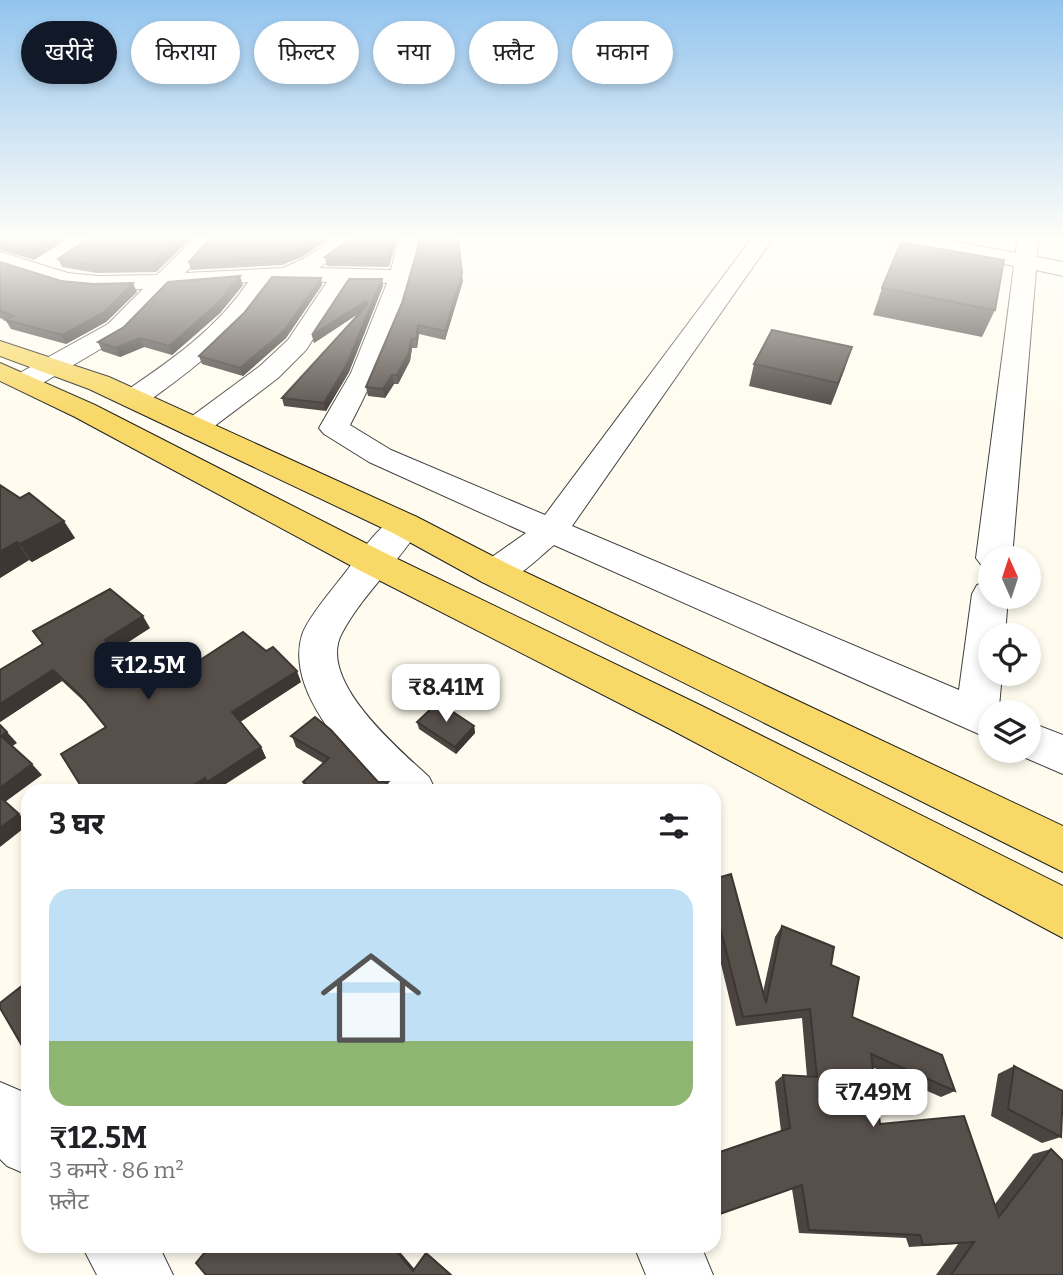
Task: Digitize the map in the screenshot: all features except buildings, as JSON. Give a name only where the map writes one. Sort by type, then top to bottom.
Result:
[{"type":"main road","points":[[0,348],[27,373],[371,561],[685,717],[1063,913]]},
{"type":"main road","points":[[27,373],[133,399],[405,525],[495,573],[705,673],[1063,850]]},
{"type":"street","points":[[27,373],[117,329],[147,298]]},
{"type":"street","points":[[133,399],[175,369],[253,298]]},
{"type":"street","points":[[194,428],[269,372],[297,345],[328,298]]},
{"type":"street","points":[[393,298],[364,373],[334,428],[380,456],[978,716]]},
{"type":"street","points":[[495,573],[552,530],[720,298]]},
{"type":"street","points":[[996,546],[1022,298]]},
{"type":"street","points":[[405,525],[371,561],[321,636],[320,665],[326,692],[363,741],[407,784]]},
{"type":"street","points":[[985,700],[989,609]]},
{"type":"street","points":[[1041,745],[1063,755]]},
{"type":"street","points":[[0,1112],[21,1137]]},
{"type":"street","points":[[121,1253],[140,1275]]},
{"type":"street","points":[[670,1253],[680,1275]]}]
